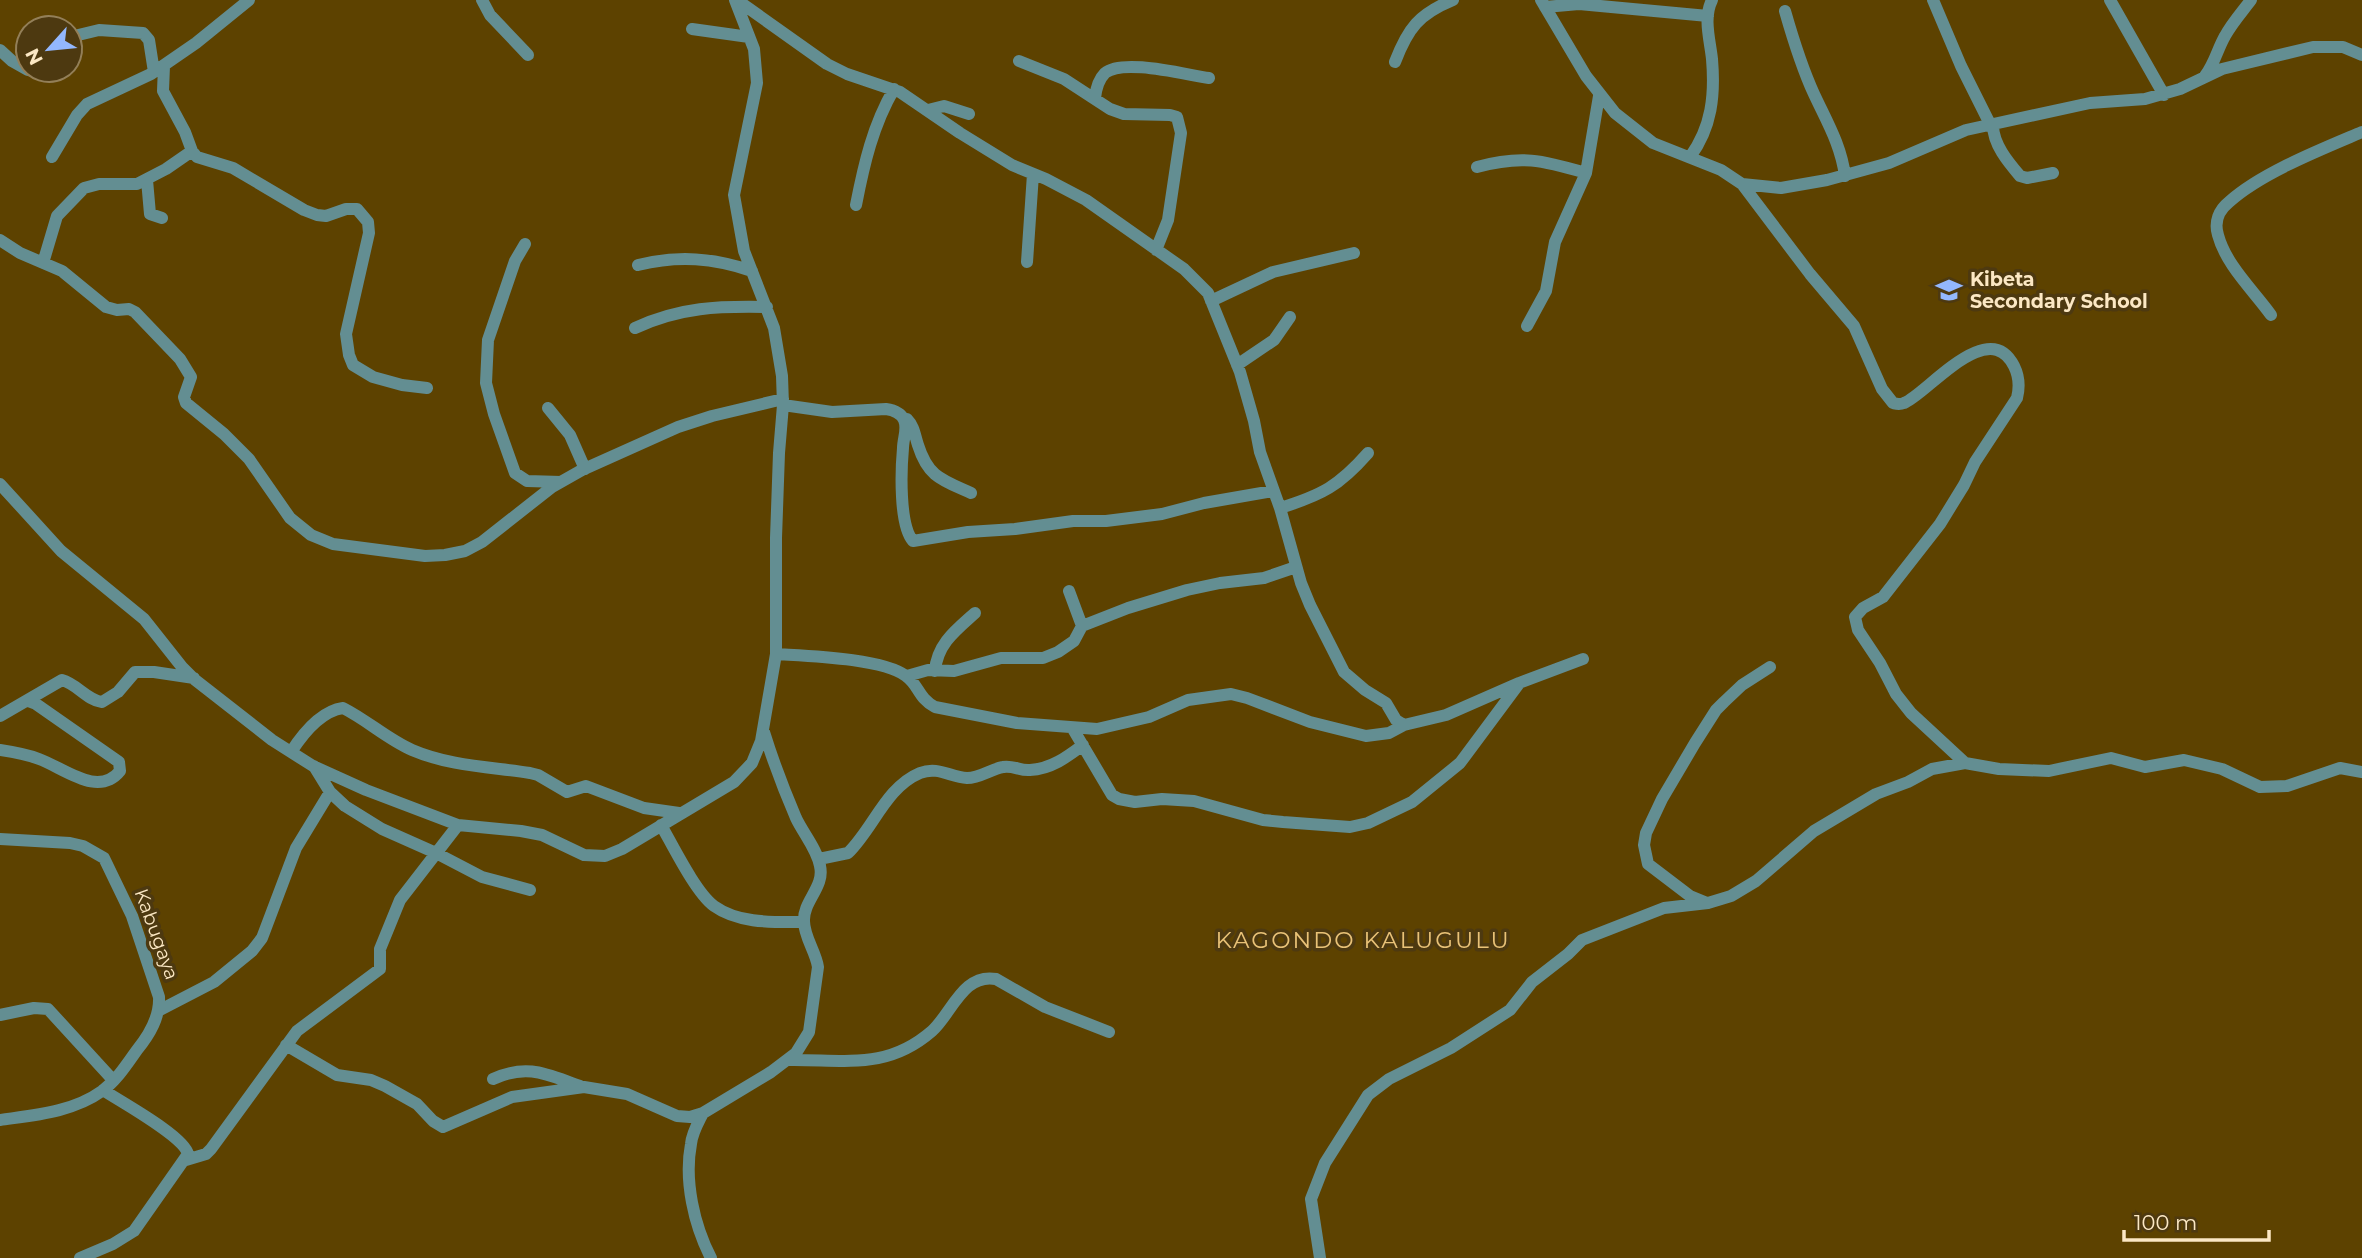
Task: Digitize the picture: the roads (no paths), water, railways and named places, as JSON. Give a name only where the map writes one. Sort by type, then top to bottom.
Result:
[{"type":"street","points":[[52,157],[77,115],[87,104],[159,69],[248,0]]},
{"type":"street","points":[[482,0],[490,15],[528,55]]},
{"type":"street","points":[[0,484],[61,551],[144,619],[194,678],[291,752],[313,766],[366,790],[458,825],[542,835],[584,855],[605,856],[622,849],[734,782],[752,763],[763,730],[776,654],[779,453],[783,402],[780,357],[767,307],[744,251],[734,195],[757,83],[754,49],[736,0]]},
{"type":"street","points":[[736,0],[827,64],[847,74],[894,89],[1012,166],[1086,200],[1184,269],[1208,293],[1237,365],[1254,421],[1260,452],[1310,605],[1344,672],[1358,685],[1386,703],[1396,720],[1404,725]]},
{"type":"street","points":[[1395,62],[1410,30],[1422,16],[1453,0]]},
{"type":"street","points":[[1690,157],[1705,131],[1713,103],[1708,16],[1712,0]]},
{"type":"street","points":[[1933,0],[1997,141],[2020,176],[2027,178],[2053,173]]},
{"type":"street","points":[[2110,0],[2164,95]]},
{"type":"street","points":[[2204,76],[2217,57],[2231,26],[2251,0]]},
{"type":"street","points":[[1543,3],[1708,16]]},
{"type":"street","points":[[1543,3],[1599,96],[1615,113],[1653,143],[1721,170],[1742,184],[1854,327],[1882,388],[1893,403],[1905,403],[1951,366],[1980,351],[1995,351],[2011,360],[2017,371],[2020,387],[2017,397],[1975,462],[1947,514],[1883,597],[1863,608],[1855,617],[1858,630],[1896,694],[1911,713],[1965,763]]},
{"type":"street","points":[[1785,11],[1804,68],[1843,157],[1845,176]]},
{"type":"street","points":[[692,29],[749,37]]},
{"type":"street","points":[[84,34],[99,30],[143,33],[149,40],[163,90],[192,151],[201,160],[233,168],[310,212],[326,216],[346,209],[357,209],[362,213],[368,222],[369,233],[346,334],[349,355],[354,365],[373,377],[402,385],[428,388]]},
{"type":"street","points":[[1742,184],[1791,187],[1845,176],[1889,163],[1954,134],[2090,103],[2131,102],[2164,95],[2204,76],[2239,64],[2313,47],[2343,47],[2362,55]]},
{"type":"street","points":[[0,50],[14,62]]},
{"type":"street","points":[[1019,61],[1064,79],[1124,114],[1178,117],[1180,123],[1168,220],[1156,250]]},
{"type":"street","points":[[1095,98],[1102,76],[1120,67],[1209,78]]},
{"type":"street","points":[[856,205],[870,144],[894,89]]},
{"type":"street","points":[[1527,326],[1546,291],[1555,242],[1586,173],[1599,96]]},
{"type":"street","points":[[928,110],[944,106],[969,114]]},
{"type":"street","points":[[2271,315],[2227,258],[2216,222],[2220,212],[2228,202],[2286,166],[2362,132]]},
{"type":"street","points":[[43,263],[57,216],[84,188],[99,184],[137,184],[192,151]]},
{"type":"street","points":[[1477,167],[1513,159],[1531,160],[1586,173]]},
{"type":"street","points":[[1027,262],[1033,174]]},
{"type":"street","points":[[147,180],[150,215],[162,218]]},
{"type":"street","points":[[0,240],[20,253],[62,271],[106,307],[135,312],[180,359],[191,377],[184,397],[186,403],[249,459],[296,524],[311,535],[333,544],[425,556],[465,551],[482,542],[537,497],[584,469],[695,421],[783,402],[832,412],[894,410],[912,425],[922,457],[935,476],[971,493]]},
{"type":"street","points":[[525,244],[515,261],[488,340],[486,383],[515,473],[527,481],[561,482]]},
{"type":"street","points":[[1211,301],[1273,272],[1354,253]]},
{"type":"street","points":[[638,265],[679,257],[726,262],[752,271]]},
{"type":"street","points":[[635,328],[661,317],[696,308],[767,307]]},
{"type":"street","points":[[1237,365],[1274,340],[1290,317]]},
{"type":"street","points":[[548,408],[570,435],[584,469]]},
{"type":"street","points":[[901,415],[905,425],[902,456],[903,502],[906,527],[913,541],[968,532],[1162,514],[1203,503],[1273,491]]},
{"type":"street","points":[[1280,508],[1324,493],[1368,453]]},
{"type":"street","points":[[907,676],[928,670],[954,671],[1001,658],[1043,657],[1058,652],[1074,641],[1082,626],[1128,608],[1187,590],[1264,578],[1296,567]]},
{"type":"street","points":[[1069,591],[1082,626]]},
{"type":"street","points":[[935,671],[940,648],[952,633],[975,613]]},
{"type":"street","points":[[776,654],[829,657],[898,671],[907,676],[926,702],[1017,723],[1097,729],[1149,717],[1188,700],[1231,694],[1310,722],[1366,736],[1388,733],[1404,725],[1446,715],[1583,659]]},
{"type":"street","points":[[1707,903],[1690,896],[1648,864],[1644,845],[1646,833],[1662,799],[1716,710],[1742,685],[1770,667]]},
{"type":"street","points":[[0,716],[62,680],[96,702],[102,702],[118,692],[135,672],[194,678]]},
{"type":"street","points":[[1073,729],[1112,794],[1119,799],[1135,802],[1183,800],[1263,820],[1350,827],[1368,824],[1412,802],[1446,776],[1461,763],[1519,683]]},
{"type":"street","points":[[0,750],[40,759],[97,783],[113,779],[120,771],[119,762],[36,704],[27,701]]},
{"type":"street","points":[[291,752],[320,719],[329,712],[343,708],[355,713],[386,737],[433,757],[530,773],[567,792],[586,786],[644,808],[680,813]]},
{"type":"street","points":[[494,1079],[515,1071],[541,1072],[584,1087],[626,1094],[677,1116],[690,1117],[702,1113],[796,1053],[809,1032],[817,976],[817,957],[804,922],[806,910],[819,884],[821,871],[819,859],[797,820],[763,730]]},
{"type":"street","points":[[819,859],[848,853],[888,799],[906,781],[919,773],[938,770],[966,778],[1007,766],[1028,771],[1060,762],[1083,745]]},
{"type":"street","points":[[1320,1258],[1311,1199],[1325,1163],[1368,1095],[1389,1079],[1451,1048],[1510,1010],[1532,982],[1582,940],[1664,908],[1707,903],[1745,889],[1802,839],[1876,794],[1932,769],[1965,763],[1999,769],[2049,771],[2111,758],[2145,767],[2184,760],[2222,769],[2260,787],[2287,786],[2340,768],[2362,772]]},
{"type":"street","points":[[313,766],[330,792],[345,806],[382,829],[436,852],[482,877],[530,890]]},
{"type":"street","points":[[160,1010],[214,982],[253,951],[262,938],[296,848],[330,792]]},
{"type":"street","points":[[186,1160],[206,1154],[211,1149],[286,1045],[306,1022],[380,969],[380,949],[400,900],[458,825]]},
{"type":"street","points":[[662,825],[713,906],[753,921],[804,922]]},
{"type":"street","name":"Kabugaya","points":[[0,839],[70,843],[83,846],[104,858],[132,916],[159,997],[160,1010],[148,1037],[103,1090],[81,1104],[0,1120]]},
{"type":"street","points":[[788,1060],[873,1061],[889,1057],[932,1031],[963,991],[987,978],[996,979],[1045,1007],[1109,1032]]},
{"type":"street","points":[[0,1015],[34,1008],[48,1009],[113,1080]]},
{"type":"street","points":[[286,1045],[337,1075],[371,1080],[385,1086],[417,1104],[433,1121],[443,1127],[512,1097],[584,1087]]},
{"type":"street","points":[[80,1258],[113,1244],[134,1231],[188,1154],[185,1145],[103,1090]]},
{"type":"street","points":[[702,1113],[691,1141],[690,1174],[695,1214],[711,1258]]},
{"type":"street","points":[[113,1244],[116,1258]]},
{"type":"place","name":"Kibeta Secondary School","points":[[1949,290]]},
{"type":"district","name":"KAGONDO KALUGULU","points":[[1363,940]]}]
